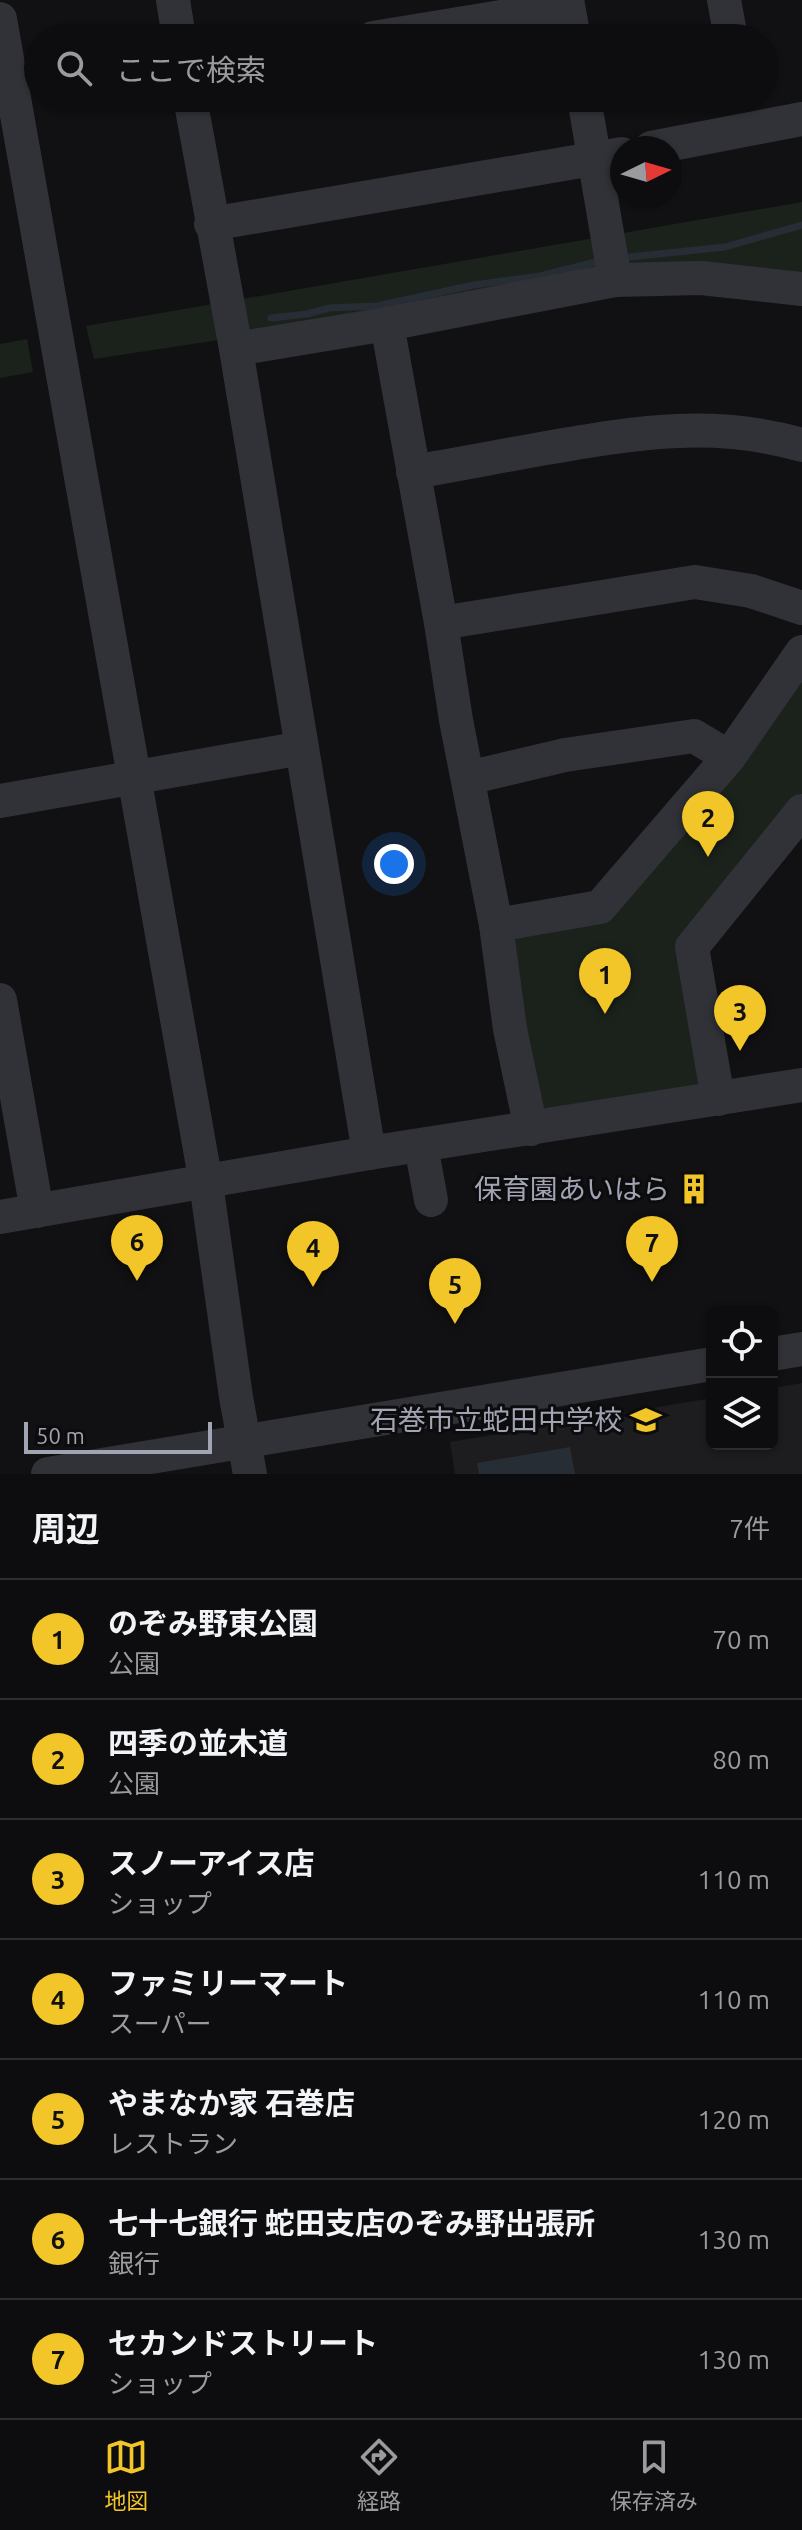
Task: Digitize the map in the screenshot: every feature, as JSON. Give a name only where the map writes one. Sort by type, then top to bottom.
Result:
[{"type":"street","points":[[173,0],[177,24]]},
{"type":"street","points":[[724,0],[728,24]]},
{"type":"street","points":[[492,24],[569,15]]},
{"type":"street","points":[[0,19],[206,1183],[250,1474]]},
{"type":"street","points":[[192,112],[236,349],[369,1153]]},
{"type":"street","points":[[590,112],[608,156],[615,280]]},
{"type":"street","points":[[682,136],[745,113],[802,119]]},
{"type":"street","points":[[211,224],[608,156]]},
{"type":"street","points":[[236,349],[387,324],[615,280],[701,278],[802,289]]},
{"type":"street","points":[[387,324],[456,720],[496,925],[510,1029],[531,1129]]},
{"type":"street","points":[[413,472],[637,432],[701,429],[802,445]]},
{"type":"street","points":[[441,623],[695,582],[751,591],[802,608]]},
{"type":"street","points":[[496,925],[600,907],[729,757],[802,652]]},
{"type":"street","points":[[468,778],[565,755],[694,736],[729,757]]},
{"type":"street","points":[[0,801],[302,748]]},
{"type":"street","points":[[718,1099],[692,947],[802,811]]},
{"type":"street","points":[[0,1000],[37,1211]]},
{"type":"street","points":[[0,1217],[369,1153],[802,1085]]},
{"type":"street","points":[[421,1146],[431,1200]]},
{"type":"street","points":[[778,1353],[802,1349]]},
{"type":"street","points":[[48,1474],[706,1365]]},
{"type":"shaded area","points":[[802,202],[802,277],[232,338],[94,359],[86,326]]},
{"type":"shaded area","points":[[27,339],[33,372],[0,378],[0,344]]},
{"type":"shaded area","points":[[802,679],[802,797],[680,952],[703,1076],[691,1093],[553,1114],[533,1100],[507,949],[520,931],[613,916]]},
{"type":"shaded area","name":"石巻市立蛇田中学校","points":[[802,1383],[802,1474],[455,1474],[450,1442],[706,1399],[706,1450],[778,1450],[778,1387]]},
{"type":"shaded area","points":[[570,1447],[575,1474],[479,1474],[477,1463]]},
{"type":"waterway","points":[[620,258],[725,247],[802,225]]},
{"type":"waterway","points":[[271,318],[329,308],[377,306],[474,285],[540,276],[604,260]]},
{"type":"place","name":"四季の並木道","points":[[708,857]]},
{"type":"place","name":"のぞみ野東公園","points":[[605,1014]]},
{"type":"place","name":"スノーアイス店","points":[[740,1051]]},
{"type":"place","name":"保育園あいはら","points":[[694,1189]]},
{"type":"place","name":"七十七銀行 蛇田支店のぞみ野出張所","points":[[137,1281]]},
{"type":"place","name":"セカンドストリート","points":[[652,1282]]},
{"type":"place","name":"ファミリーマート","points":[[313,1287]]},
{"type":"place","name":"やまなか家 石巻店","points":[[455,1324]]},
{"type":"place","name":"石巻市立蛇田中学校","points":[[646,1420]]}]
